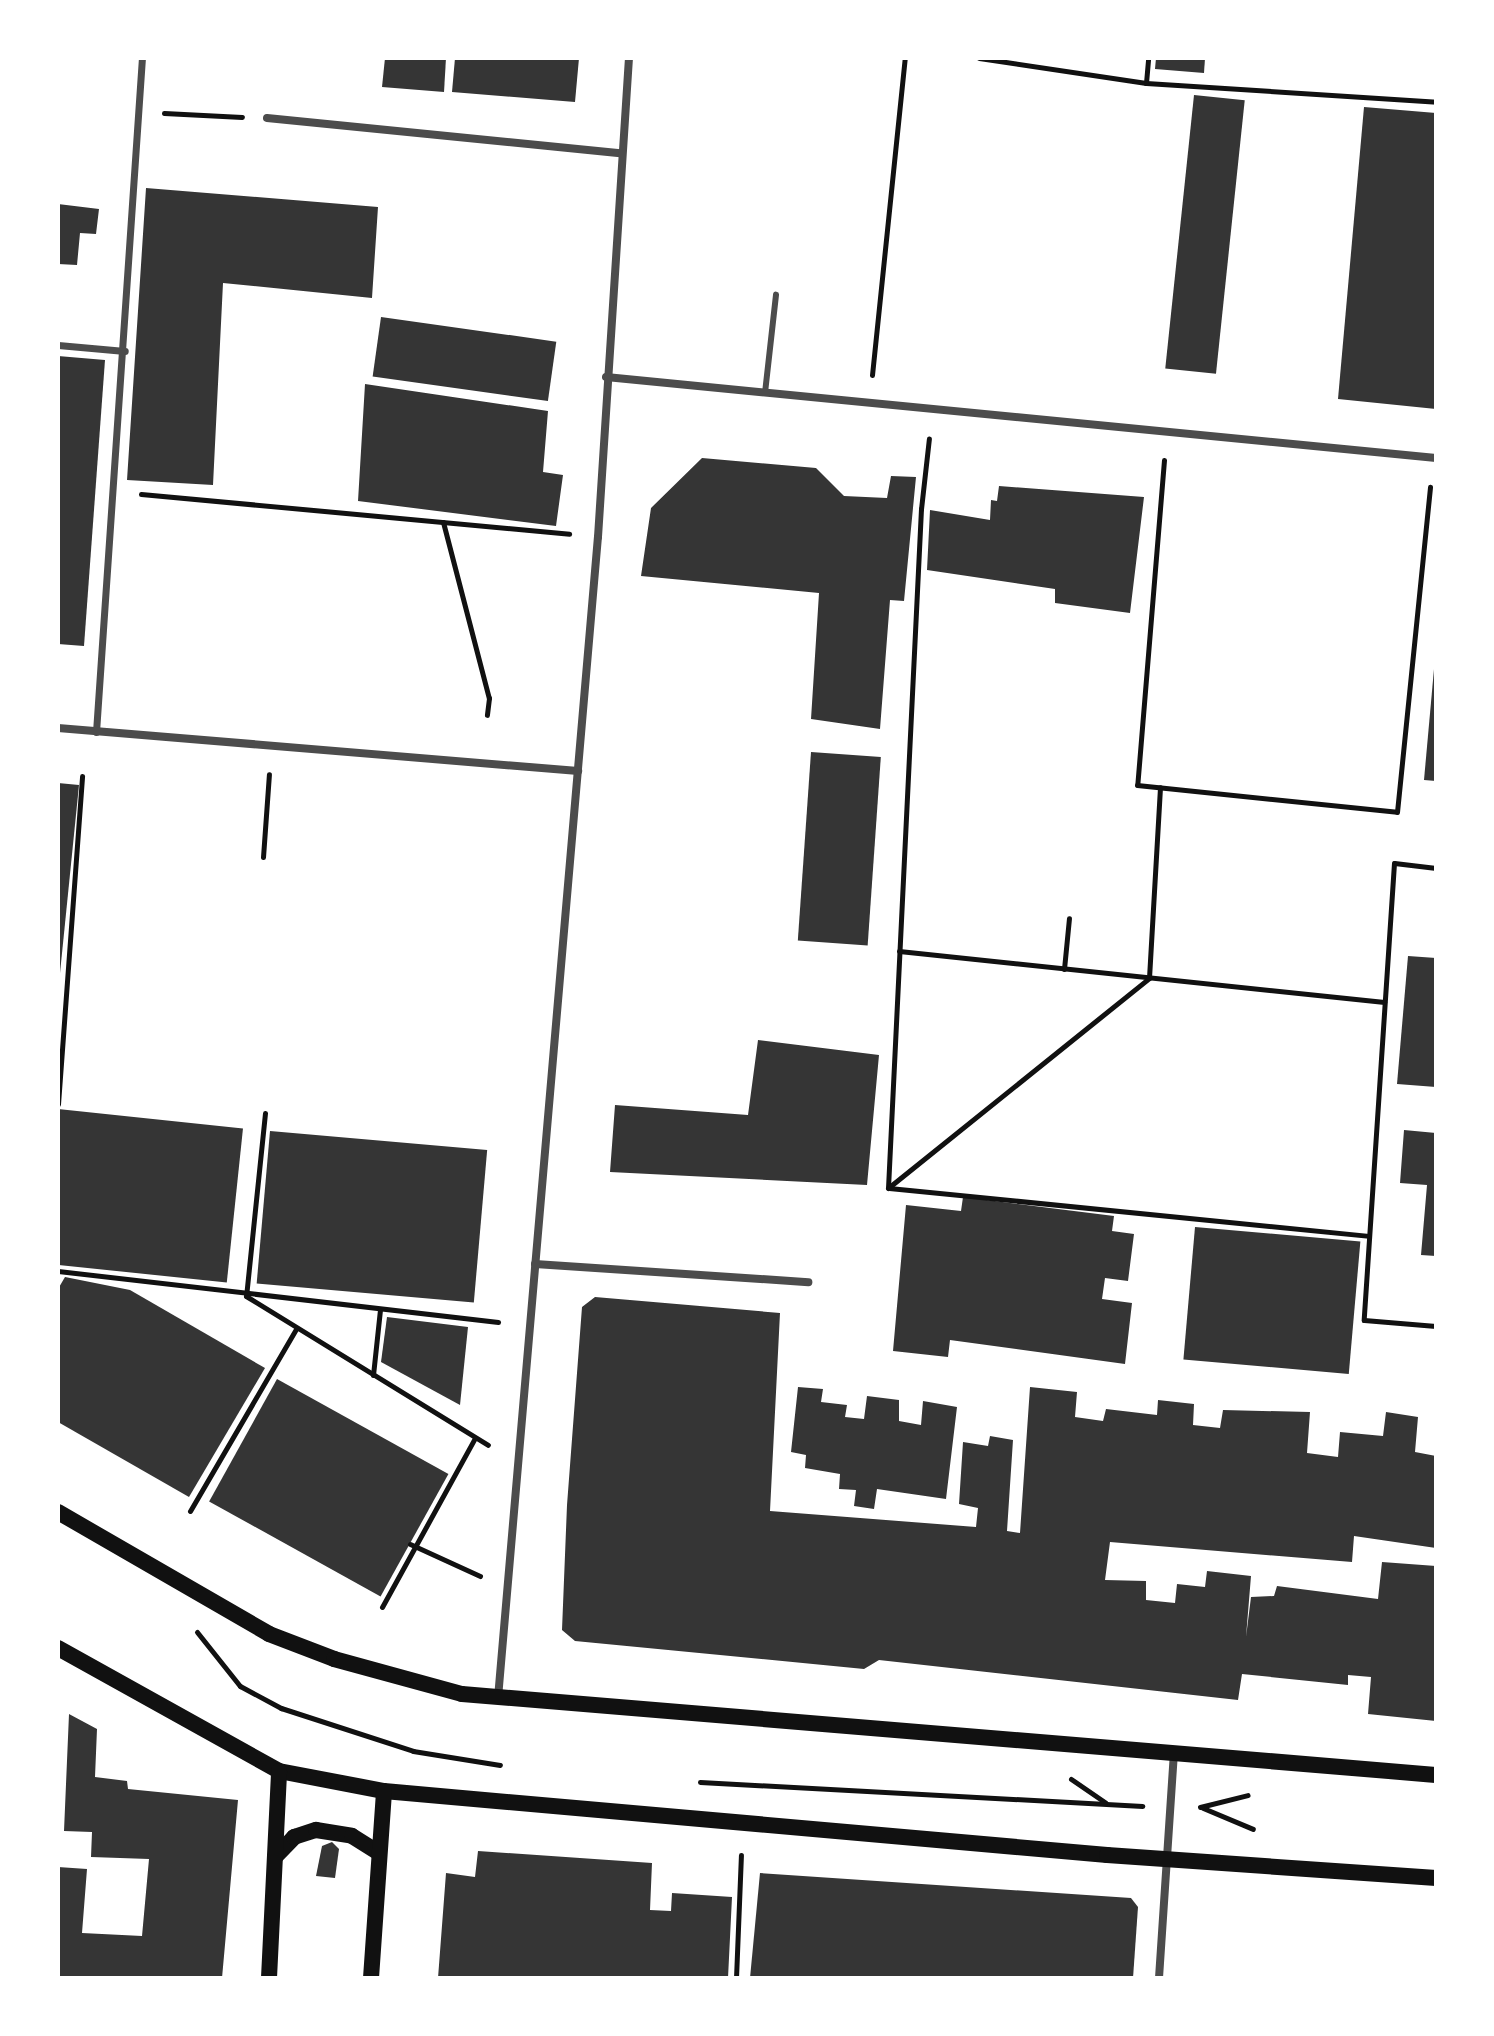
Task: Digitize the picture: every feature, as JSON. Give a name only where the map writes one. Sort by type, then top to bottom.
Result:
[{"type":"main road","points":[[58,1512],[269,1634],[334,1659],[498,1699],[1436,1775]]},
{"type":"main road","points":[[58,1648],[279,1771],[384,1791],[743,1824],[1436,1878]]},
{"type":"main road","points":[[269,1978],[279,1771]]},
{"type":"main road","points":[[371,1978],[384,1791]]},
{"type":"main road","points":[[275,1857],[294,1837],[316,1830],[352,1836],[378,1852]]},
{"type":"street","points":[[96,732],[125,351],[142,58]]},
{"type":"street","points":[[498,1699],[598,537],[620,153],[629,58]]},
{"type":"street","points":[[267,118],[620,153]]},
{"type":"street","points":[[58,345],[125,351]]},
{"type":"street","points":[[606,377],[1166,435],[1434,458]]},
{"type":"street","points":[[58,728],[578,771]]},
{"type":"street","points":[[535,1264],[808,1282]]},
{"type":"street","points":[[1159,1978],[1174,1753]]},
{"type":"lane","points":[[765,393],[776,295]]},
{"type":"path","points":[[869,404],[905,58]]},
{"type":"path","points":[[979,58],[1146,83],[1436,102]]},
{"type":"path","points":[[1146,83],[1148,58]]},
{"type":"path","points":[[138,112],[267,118]]},
{"type":"path","points":[[888,1188],[921,509],[932,411]]},
{"type":"path","points":[[1166,435],[1137,785],[1397,812],[1434,458]]},
{"type":"path","points":[[115,491],[598,537]]},
{"type":"path","points":[[443,522],[489,698],[487,715]]},
{"type":"path","points":[[263,857],[273,747]]},
{"type":"path","points":[[58,1104],[82,776]]},
{"type":"path","points":[[888,1188],[1149,978],[1160,787]]},
{"type":"path","points":[[1436,868],[1394,863],[1364,1320],[1436,1326]]},
{"type":"path","points":[[1064,969],[1069,918]]},
{"type":"path","points":[[899,951],[1384,1002]]},
{"type":"path","points":[[246,1296],[265,1113]]},
{"type":"path","points":[[888,1188],[1369,1236]]},
{"type":"path","points":[[58,1271],[246,1296],[498,1322]]},
{"type":"path","points":[[246,1296],[488,1445]]},
{"type":"path","points":[[373,1375],[380,1310]]},
{"type":"path","points":[[190,1511],[296,1329]]},
{"type":"path","points":[[382,1607],[412,1546],[475,1438]]},
{"type":"path","points":[[412,1546],[481,1576]]},
{"type":"path","points":[[192,1626],[240,1686],[281,1708],[413,1751],[506,1765]]},
{"type":"path","points":[[697,1782],[1150,1807]]},
{"type":"path","points":[[736,1978],[743,1824]]},
{"type":"building","points":[[385,58],[446,58],[444,92],[382,87]]},
{"type":"building","points":[[455,58],[579,58],[575,102],[452,92]]},
{"type":"building","points":[[1156,58],[1205,58],[1204,73],[1155,69]]},
{"type":"building","points":[[1194,95],[1245,100],[1216,374],[1165,368]]},
{"type":"building","points":[[1364,107],[1436,113],[1436,409],[1338,399]]},
{"type":"building","points":[[146,188],[378,207],[372,298],[223,283],[213,485],[127,480]]},
{"type":"building","points":[[58,204],[99,209],[96,234],[80,233],[77,265],[58,264]]},
{"type":"building","points":[[381,317],[556,342],[548,401],[373,376]]},
{"type":"building","points":[[58,356],[105,360],[84,646],[58,644]]},
{"type":"building","points":[[365,384],[548,411],[543,472],[563,475],[556,526],[358,501]]},
{"type":"building","points":[[702,458],[816,468],[844,496],[887,498],[891,476],[916,477],[904,601],[890,600],[880,729],[811,719],[819,593],[641,576],[651,508]]},
{"type":"building","points":[[999,486],[1144,497],[1130,613],[1055,603],[1055,589],[927,570],[930,510],[990,520],[991,500],[997,501]]},
{"type":"building","points":[[1436,669],[1436,781],[1424,780]]},
{"type":"building","points":[[811,752],[881,757],[868,945],[798,941]]},
{"type":"building","points":[[58,783],[79,785],[60,973],[58,973]]},
{"type":"building","points":[[1408,956],[1436,958],[1436,1087],[1397,1084]]},
{"type":"building","points":[[758,1040],[879,1055],[867,1185],[610,1172],[615,1105],[748,1115]]},
{"type":"building","points":[[58,1109],[243,1128],[227,1283],[58,1265]]},
{"type":"building","points":[[1404,1130],[1436,1133],[1436,1256],[1421,1255],[1427,1185],[1400,1183]]},
{"type":"building","points":[[270,1131],[487,1150],[474,1302],[257,1283]]},
{"type":"building","points":[[963,1197],[1114,1216],[1112,1231],[1134,1234],[1128,1281],[1105,1278],[1102,1299],[1132,1303],[1125,1364],[950,1340],[948,1357],[893,1351],[906,1205],[961,1211]]},
{"type":"building","points":[[1195,1227],[1360,1241],[1349,1374],[1183,1359]]},
{"type":"building","points":[[65,1277],[130,1290],[265,1368],[189,1497],[58,1422],[58,1289]]},
{"type":"building","points":[[595,1297],[780,1313],[770,1511],[976,1527],[978,1508],[959,1504],[963,1442],[988,1446],[990,1436],[1013,1440],[1007,1531],[1020,1533],[1030,1387],[1077,1392],[1075,1417],[1103,1421],[1106,1409],[1157,1415],[1158,1400],[1194,1404],[1193,1425],[1220,1428],[1223,1410],[1310,1412],[1307,1453],[1338,1457],[1340,1432],[1383,1436],[1386,1412],[1418,1417],[1415,1452],[1436,1456],[1436,1548],[1354,1536],[1352,1562],[1110,1542],[1105,1580],[1146,1581],[1146,1600],[1175,1603],[1177,1584],[1205,1587],[1207,1571],[1251,1576],[1246,1637],[1251,1597],[1274,1596],[1277,1586],[1378,1599],[1382,1562],[1436,1566],[1436,1721],[1368,1714],[1371,1677],[1348,1675],[1348,1685],[1242,1674],[1238,1700],[879,1660],[864,1669],[575,1641],[562,1630],[567,1505],[582,1307]]},
{"type":"building","points":[[387,1317],[468,1327],[460,1405],[381,1362]]},
{"type":"building","points":[[277,1379],[448,1474],[381,1596],[209,1501]]},
{"type":"building","points":[[798,1387],[823,1389],[821,1402],[847,1405],[845,1417],[864,1419],[867,1396],[899,1400],[899,1421],[921,1425],[923,1401],[957,1407],[946,1499],[877,1489],[874,1509],[854,1506],[856,1490],[839,1489],[840,1474],[805,1468],[806,1455],[791,1452]]},
{"type":"building","points":[[69,1714],[97,1729],[95,1777],[127,1781],[128,1789],[238,1800],[222,1978],[58,1978],[58,1867],[87,1869],[82,1933],[142,1936],[149,1859],[91,1857],[92,1832],[64,1831]]},
{"type":"building","points":[[332,1842],[339,1849],[335,1878],[316,1876],[322,1846]]},
{"type":"building","points":[[478,1851],[652,1863],[650,1910],[671,1911],[672,1893],[732,1897],[728,1978],[438,1978],[446,1873],[475,1877]]},
{"type":"building","points":[[760,1873],[1131,1898],[1138,1907],[1133,1978],[750,1978]]}]
